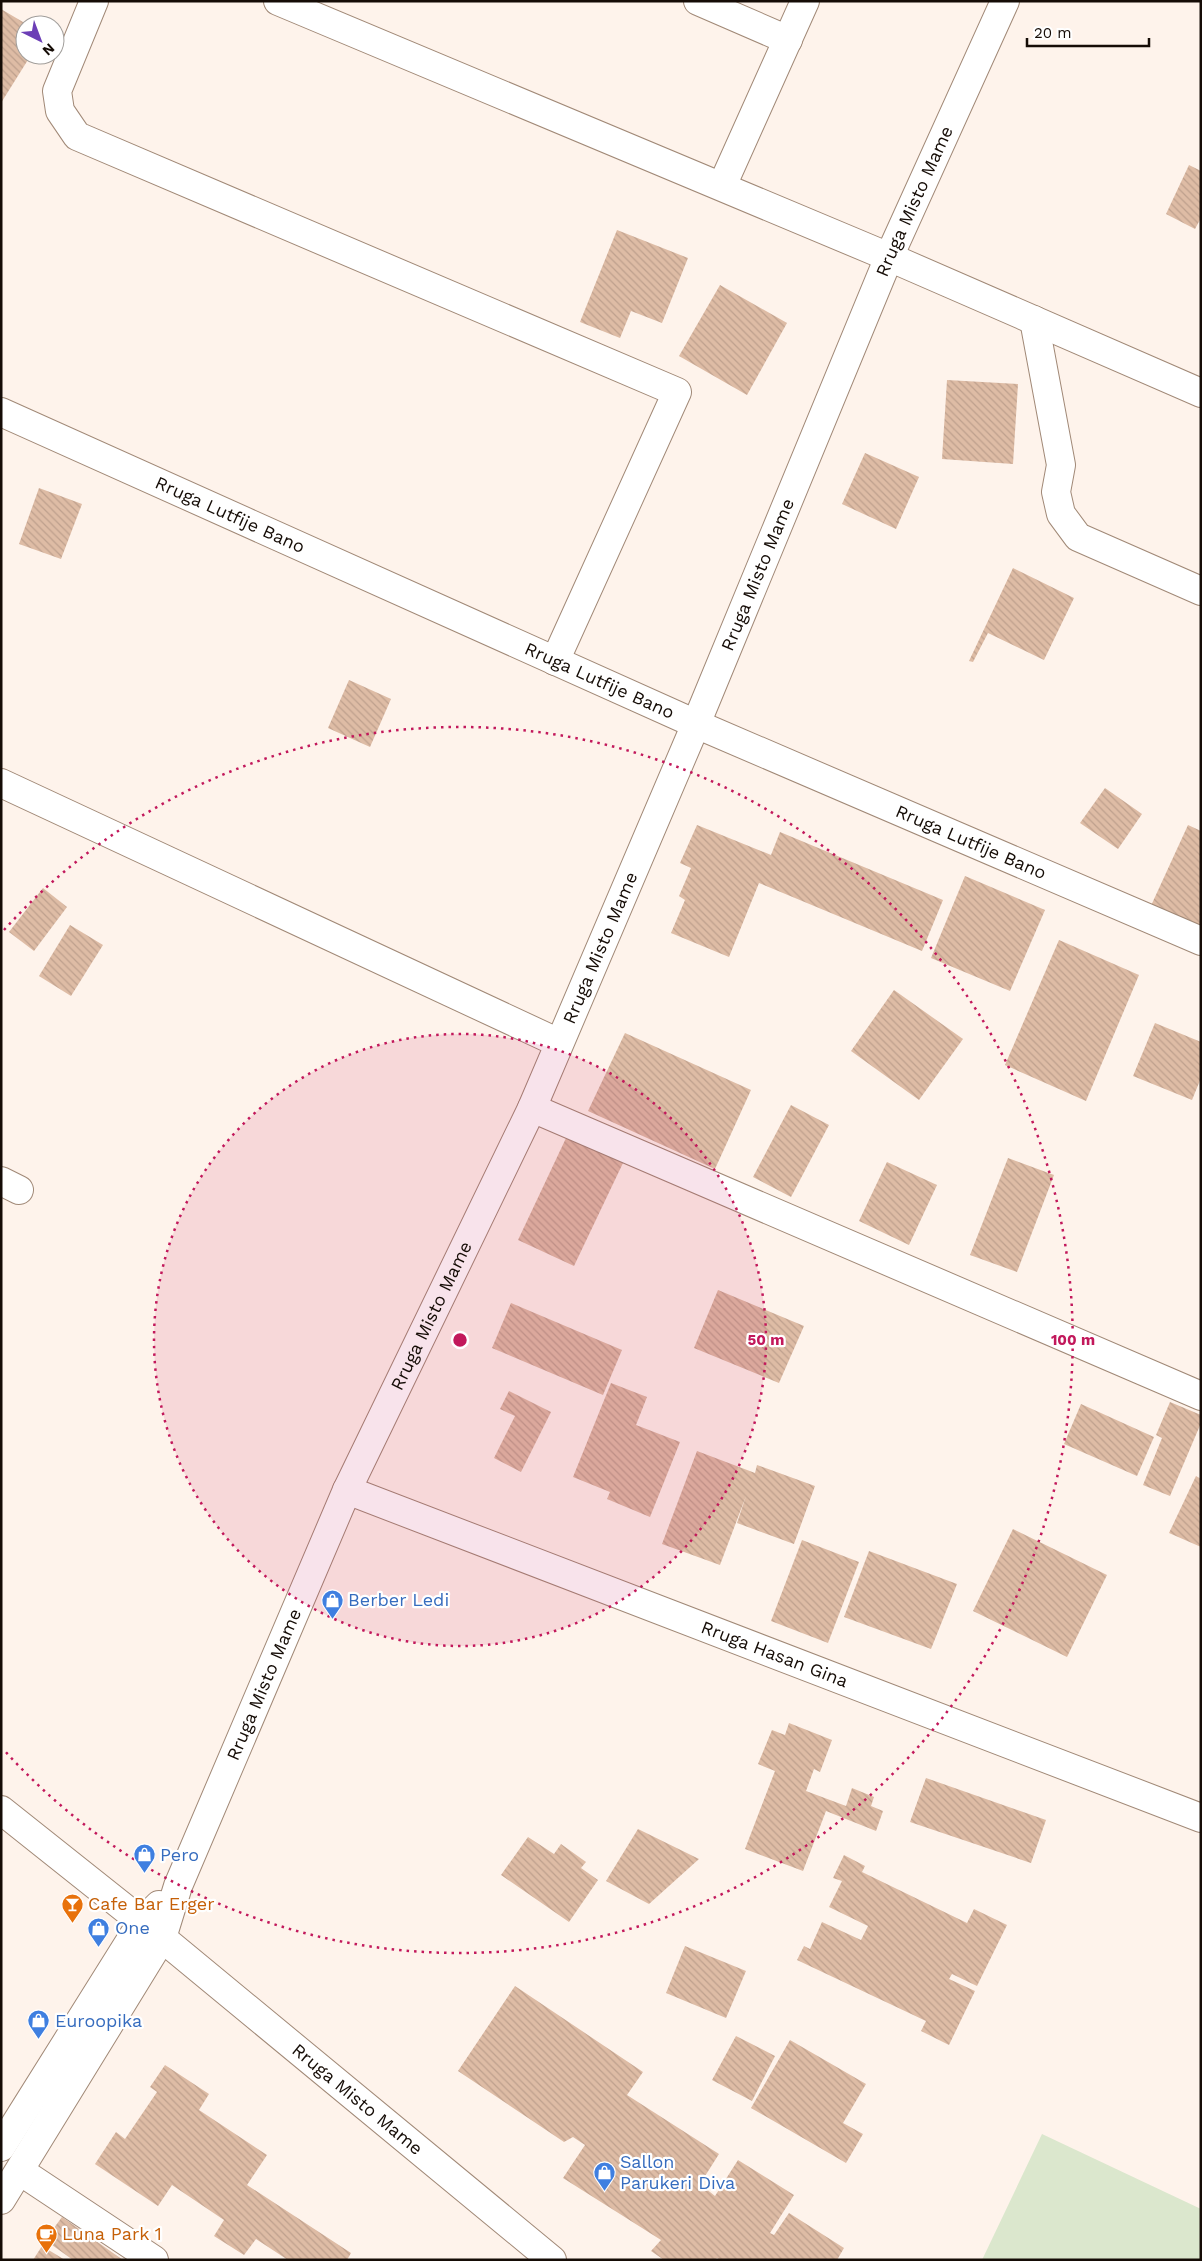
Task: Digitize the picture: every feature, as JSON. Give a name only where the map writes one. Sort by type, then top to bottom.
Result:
[{"type":"street","points":[[94,1],[57,91],[60,111],[77,136],[676,392],[555,661]]},
{"type":"street","points":[[278,1],[889,256],[1201,393]]},
{"type":"street","points":[[698,1],[788,40]]},
{"type":"street","points":[[722,186],[805,1]]},
{"type":"street","name":"Rruga Misto Mame","points":[[1,2200],[20,2170],[178,1886],[347,1490],[532,1108],[696,724],[889,256],[1005,1]]},
{"type":"street","points":[[1034,320],[1061,465],[1056,492],[1061,514],[1078,537],[1201,591]]},
{"type":"street","name":"Rruga Lutfije Bano","points":[[1,412],[696,724],[1201,942]]},
{"type":"street","points":[[1,782],[559,1043]]},
{"type":"street","points":[[532,1108],[1201,1396]]},
{"type":"street","name":"Rruga Hasan Gina","points":[[347,1490],[1201,1818]]},
{"type":"street","name":"Rruga Misto Mame","points":[[1,1810],[152,1930],[552,2260]]},
{"type":"street","name":"Rruga Misto Mame","points":[[1,2147],[152,1930]]},
{"type":"street","points":[[20,2170],[154,2260]]},
{"type":"green space","points":[[1042,2134],[1201,2209],[1201,2260],[982,2260]]},
{"type":"building","points":[[1,9],[15,17],[15,65],[25,65],[1,103]]},
{"type":"building","points":[[1189,165],[1201,171],[1201,218],[1195,229],[1166,214]]},
{"type":"building","points":[[617,230],[688,258],[662,323],[631,311],[620,338],[580,322]]},
{"type":"building","points":[[720,285],[787,323],[747,395],[679,356]]},
{"type":"building","points":[[947,380],[1018,384],[1013,464],[942,459]]},
{"type":"building","points":[[865,453],[919,477],[896,529],[842,504]]},
{"type":"building","points":[[39,488],[82,504],[61,559],[19,544]]},
{"type":"building","points":[[1013,568],[1074,598],[1044,660],[988,633],[973,662],[969,661]]},
{"type":"building","points":[[349,680],[391,699],[370,747],[328,728]]},
{"type":"building","points":[[1105,788],[1142,814],[1118,849],[1080,823]]},
{"type":"building","points":[[697,825],[771,855],[780,832],[943,900],[922,951],[759,883],[729,957],[671,933],[685,900],[679,896],[691,868],[680,863]]},
{"type":"building","points":[[1188,825],[1201,831],[1201,934],[1149,910]]},
{"type":"building","points":[[965,876],[1045,910],[1010,991],[931,958]]},
{"type":"building","points":[[43,888],[67,907],[34,951],[9,932]]},
{"type":"building","points":[[70,925],[103,945],[71,996],[39,976]]},
{"type":"building","points":[[1059,940],[1139,975],[1086,1101],[1005,1065]]},
{"type":"building","points":[[894,990],[963,1039],[919,1100],[851,1051]]},
{"type":"building","points":[[1155,1023],[1201,1042],[1201,1078],[1192,1100],[1133,1076]]},
{"type":"building","points":[[625,1033],[751,1090],[715,1169],[588,1111]]},
{"type":"building","points":[[791,1105],[829,1125],[791,1197],[753,1177]]},
{"type":"building","points":[[567,1136],[623,1163],[574,1266],[518,1240]]},
{"type":"building","points":[[1008,1158],[1054,1175],[1017,1272],[970,1255]]},
{"type":"building","points":[[887,1162],[937,1185],[909,1245],[859,1221]]},
{"type":"building","points":[[718,1290],[804,1326],[779,1383],[694,1348]]},
{"type":"building","points":[[511,1303],[622,1350],[603,1395],[492,1348]]},
{"type":"building","points":[[611,1383],[647,1397],[636,1425],[680,1442],[650,1517],[607,1499],[610,1492],[573,1477]]},
{"type":"building","points":[[509,1391],[551,1412],[521,1472],[494,1458],[515,1416],[500,1409]]},
{"type":"building","points":[[1170,1402],[1201,1415],[1201,1423],[1170,1496],[1143,1485],[1162,1438],[1156,1435]]},
{"type":"building","points":[[1081,1404],[1154,1437],[1137,1476],[1064,1444]]},
{"type":"building","points":[[697,1451],[755,1473],[757,1465],[815,1486],[794,1544],[737,1523],[746,1496],[720,1565],[662,1544]]},
{"type":"building","points":[[1196,1476],[1201,1479],[1201,1547],[1169,1533]]},
{"type":"building","points":[[1013,1529],[1107,1575],[1067,1657],[973,1611]]},
{"type":"building","points":[[802,1540],[859,1562],[828,1643],[771,1621]]},
{"type":"building","points":[[869,1551],[957,1584],[931,1649],[844,1617]]},
{"type":"building","points":[[789,1723],[832,1740],[820,1772],[814,1769],[806,1791],[846,1806],[852,1788],[874,1797],[871,1806],[883,1811],[876,1831],[826,1811],[803,1871],[745,1849],[775,1771],[758,1764],[772,1730],[785,1735]]},
{"type":"building","points":[[926,1778],[1046,1820],[1031,1863],[910,1822]]},
{"type":"building","points":[[638,1829],[699,1859],[649,1904],[606,1881]]},
{"type":"building","points":[[528,1837],[554,1854],[561,1844],[586,1862],[581,1868],[598,1880],[569,1922],[501,1875]]},
{"type":"building","points":[[844,1855],[865,1866],[862,1872],[967,1923],[974,1909],[1007,1925],[977,1986],[952,1974],[949,1979],[975,1991],[949,2045],[921,2031],[926,2021],[797,1960],[804,1946],[810,1949],[822,1922],[861,1940],[868,1926],[829,1907],[842,1881],[833,1878]]},
{"type":"building","points":[[685,1946],[746,1971],[726,2018],[666,1993]]},
{"type":"building","points":[[515,1986],[643,2072],[627,2095],[719,2154],[700,2184],[715,2196],[738,2160],[794,2195],[770,2233],[774,2235],[789,2213],[844,2248],[837,2260],[720,2260],[717,2258],[715,2260],[664,2260],[651,2251],[661,2240],[563,2178],[585,2145],[573,2137],[564,2142],[458,2071]]},
{"type":"building","points":[[736,2036],[775,2056],[752,2101],[712,2080]]},
{"type":"building","points":[[790,2040],[866,2084],[843,2123],[863,2134],[846,2163],[751,2108]]},
{"type":"building","points":[[165,2065],[209,2094],[199,2110],[267,2155],[247,2185],[351,2253],[347,2260],[288,2260],[256,2239],[244,2255],[214,2236],[224,2220],[172,2185],[158,2206],[95,2164],[116,2132],[125,2139],[157,2092],[150,2087]]},
{"type":"building","points":[[62,2217],[123,2260],[73,2260],[45,2240]]},
{"type":"building","name":"Luna Park 1","points":[[42,2246],[65,2260],[33,2260]]},
{"type":"place","name":"Berber Ledi","points":[[332,1619]]},
{"type":"place","name":"Pero","points":[[144,1874]]},
{"type":"place","name":"Cafe Bar Erger","points":[[72,1923]]},
{"type":"place","name":"One","points":[[99,1947]]},
{"type":"place","name":"Euroopika","points":[[39,2040]]},
{"type":"place","name":"Sallon Parukeri Diva","points":[[604,2191]]},
{"type":"place","name":"Luna Park 1","points":[[46,2253]]}]
